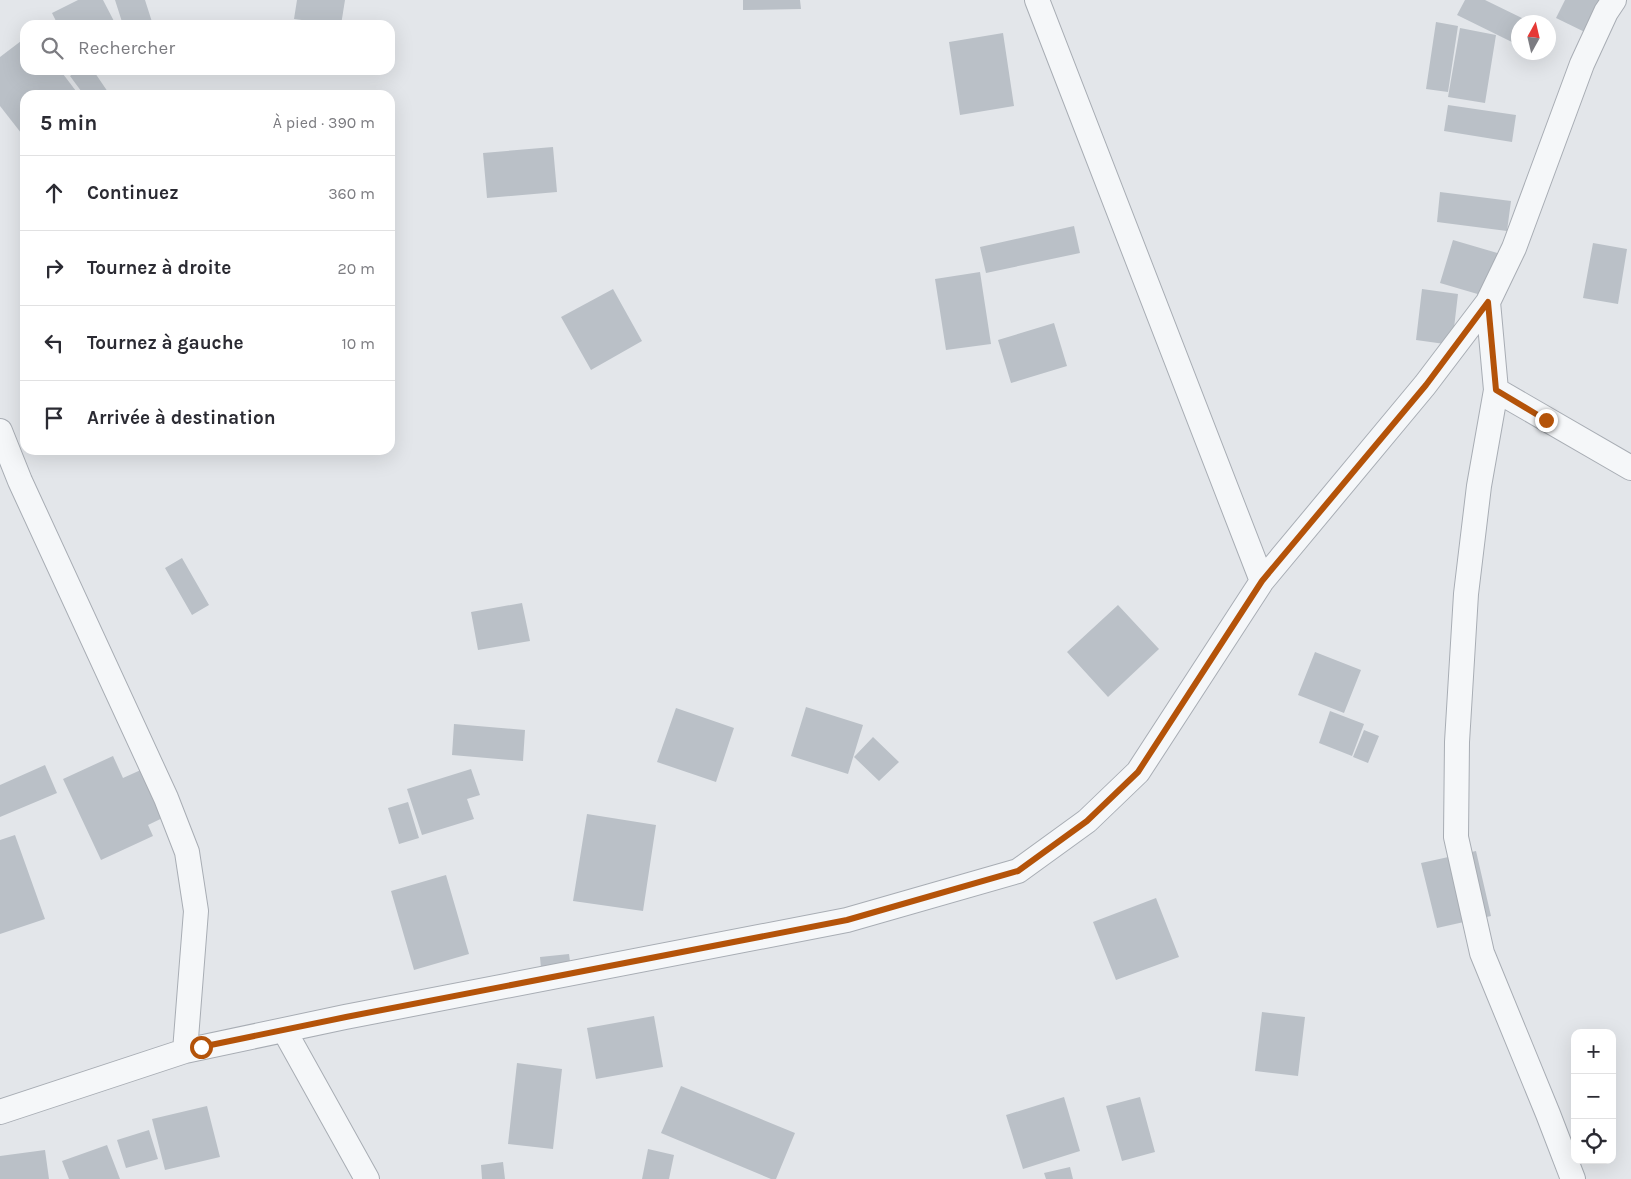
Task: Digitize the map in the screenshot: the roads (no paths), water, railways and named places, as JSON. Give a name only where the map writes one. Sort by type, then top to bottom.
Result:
[{"type":"street","points":[[1037,0],[1262,581]]},
{"type":"street","points":[[0,1112],[185,1051],[847,920],[1018,871],[1087,821],[1138,772],[1262,581],[1426,385],[1488,302],[1514,248],[1582,64],[1606,12],[1614,0]]},
{"type":"street","points":[[1488,302],[1496,390],[1479,486],[1466,594],[1457,742],[1456,837],[1482,953],[1573,1179]]},
{"type":"street","points":[[1496,390],[1631,468]]},
{"type":"street","points":[[0,431],[20,481],[166,798],[187,852],[196,911],[185,1051]]},
{"type":"street","points":[[284,1030],[367,1179]]}]
